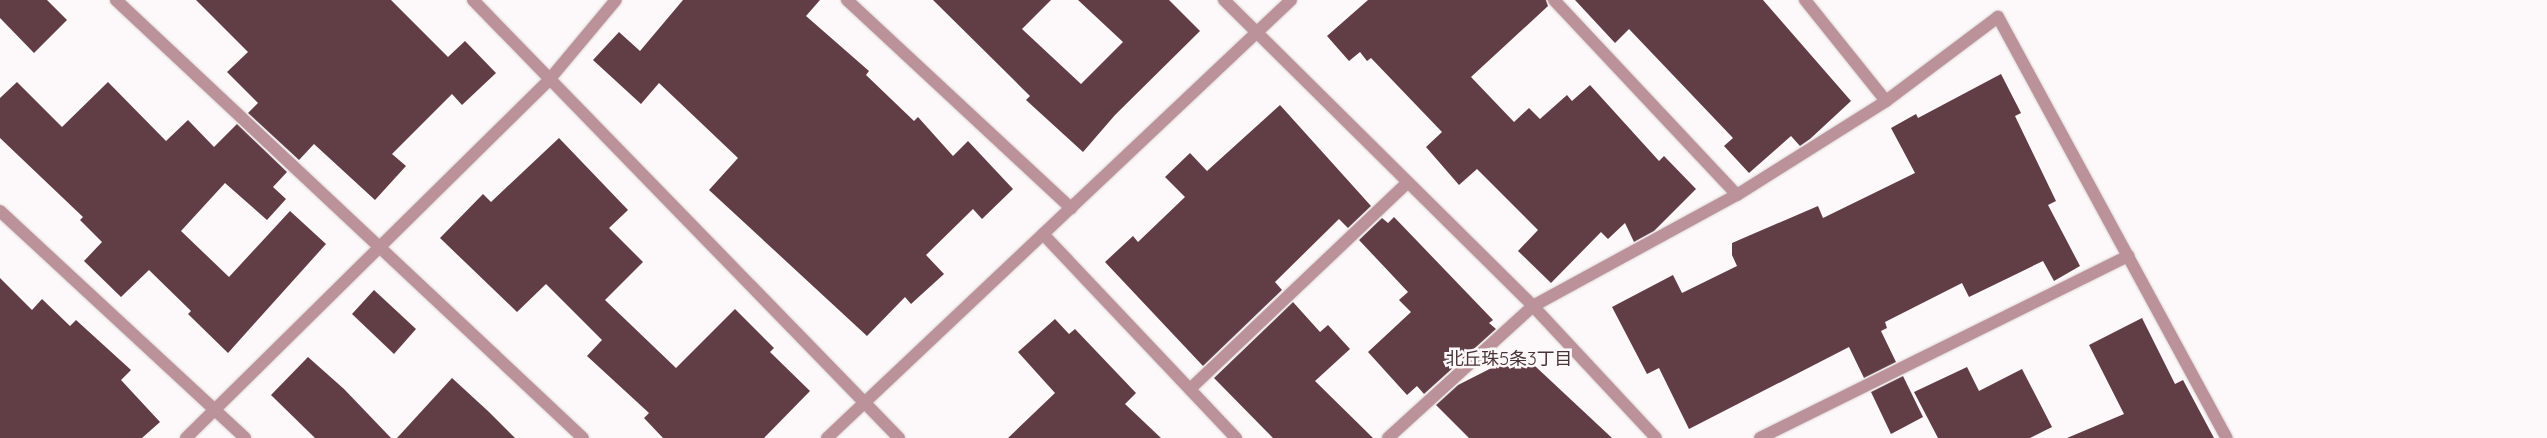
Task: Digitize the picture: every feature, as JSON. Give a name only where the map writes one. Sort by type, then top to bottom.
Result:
[{"type":"street","points":[[116,0],[381,246],[583,438]]},
{"type":"street","points":[[473,0],[548,80],[899,438]]},
{"type":"street","points":[[186,438],[548,80],[616,0]]},
{"type":"street","points":[[847,0],[1071,208]]},
{"type":"street","points":[[1224,0],[1534,306],[1656,438]]},
{"type":"street","points":[[827,438],[1291,0]]},
{"type":"street","points":[[1554,0],[1737,195]]},
{"type":"street","points":[[1805,0],[1886,101]]},
{"type":"street","points":[[1388,438],[1534,306],[1737,195],[1886,101],[1998,17],[2227,438]]},
{"type":"street","points":[[1190,389],[1408,183]]},
{"type":"street","points":[[0,211],[245,438]]},
{"type":"street","points":[[1043,234],[1236,438]]},
{"type":"street","points":[[1760,438],[2129,256]]},
{"type":"building","points":[[0,0],[47,0],[67,20],[34,53],[0,18]]},
{"type":"building","points":[[196,0],[391,0],[448,57],[465,41],[496,73],[462,105],[452,94],[392,154],[406,166],[375,200],[314,144],[299,160],[248,113],[258,103],[227,72],[248,52]]},
{"type":"building","points":[[683,0],[820,0],[806,16],[869,71],[866,75],[914,121],[918,117],[953,156],[968,141],[1013,189],[982,219],[973,209],[926,255],[944,274],[911,304],[905,297],[867,336],[709,190],[738,158],[659,83],[641,104],[593,60],[619,32],[640,51]]},
{"type":"building","points":[[933,0],[1051,0],[1022,29],[1081,84],[1123,42],[1078,0],[1169,0],[1200,31],[1115,115],[1083,152],[1026,100],[1030,96]]},
{"type":"building","points":[[1368,0],[1546,0],[1548,6],[1471,77],[1514,122],[1529,108],[1540,119],[1567,95],[1572,101],[1590,85],[1659,161],[1664,156],[1696,189],[1654,231],[1634,242],[1625,223],[1608,239],[1601,232],[1551,283],[1518,251],[1538,230],[1477,169],[1459,185],[1426,147],[1442,132],[1371,58],[1367,61],[1360,52],[1349,61],[1327,36]]},
{"type":"building","points":[[1575,0],[1763,0],[1851,101],[1810,139],[1800,146],[1791,136],[1749,173],[1724,146],[1733,138],[1629,29],[1615,43]]},
{"type":"building","points":[[2001,74],[2021,113],[2015,116],[2056,201],[2048,205],[2080,266],[2054,281],[2043,261],[1969,297],[1962,283],[1885,322],[1887,328],[1881,331],[1896,362],[1864,378],[1849,347],[1689,429],[1659,368],[1647,374],[1612,307],[1673,275],[1682,293],[1737,266],[1732,255],[1732,243],[1818,206],[1823,218],[1915,173],[1891,128],[1916,114],[1918,118]]},
{"type":"building","points":[[17,82],[62,127],[108,82],[166,141],[188,120],[214,147],[237,124],[287,172],[273,187],[286,199],[267,220],[225,183],[181,231],[229,277],[290,211],[326,244],[228,353],[188,314],[191,311],[149,270],[121,297],[84,261],[102,242],[80,220],[83,217],[0,138],[0,98]]},
{"type":"building","points":[[1280,105],[1371,206],[1348,228],[1339,219],[1275,282],[1282,290],[1203,366],[1105,262],[1133,236],[1138,242],[1185,197],[1165,177],[1190,153],[1207,171]]},
{"type":"building","points":[[559,138],[628,210],[609,228],[643,262],[605,300],[676,368],[735,309],[774,348],[770,352],[810,391],[764,438],[663,438],[644,418],[649,413],[587,356],[602,340],[546,284],[517,312],[440,238],[483,194],[491,202]]},
{"type":"building","points":[[1394,217],[1493,320],[1489,323],[1496,329],[1424,394],[1417,386],[1407,395],[1368,352],[1411,312],[1399,300],[1408,292],[1359,240],[1382,218],[1388,223]]},
{"type":"building","points":[[0,278],[32,310],[42,299],[70,326],[76,320],[131,370],[121,380],[160,422],[142,438],[0,438]]},
{"type":"building","points":[[374,290],[416,329],[394,354],[352,314]]},
{"type":"building","points":[[1293,302],[1320,332],[1328,325],[1350,349],[1315,381],[1373,438],[1273,438],[1214,378]]},
{"type":"building","points":[[2142,318],[2175,384],[2183,380],[2214,438],[2067,438],[2124,414],[2089,345]]},
{"type":"building","points":[[1055,319],[1069,334],[1075,329],[1136,393],[1125,404],[1161,438],[1008,438],[1055,393],[1018,352]]},
{"type":"building","points":[[1521,353],[1612,438],[1469,438],[1436,405],[1458,385]]},
{"type":"building","points":[[308,357],[344,389],[391,438],[315,438],[271,395]]},
{"type":"building","points":[[1967,367],[1979,391],[2022,369],[2052,427],[2030,438],[1938,438],[1914,392]]},
{"type":"building","points":[[1903,376],[1923,417],[1891,434],[1871,392]]},
{"type":"building","points":[[452,378],[489,412],[515,438],[397,438]]},
{"type":"district","name":"北丘珠5条3丁目","points":[[1509,359]]}]
